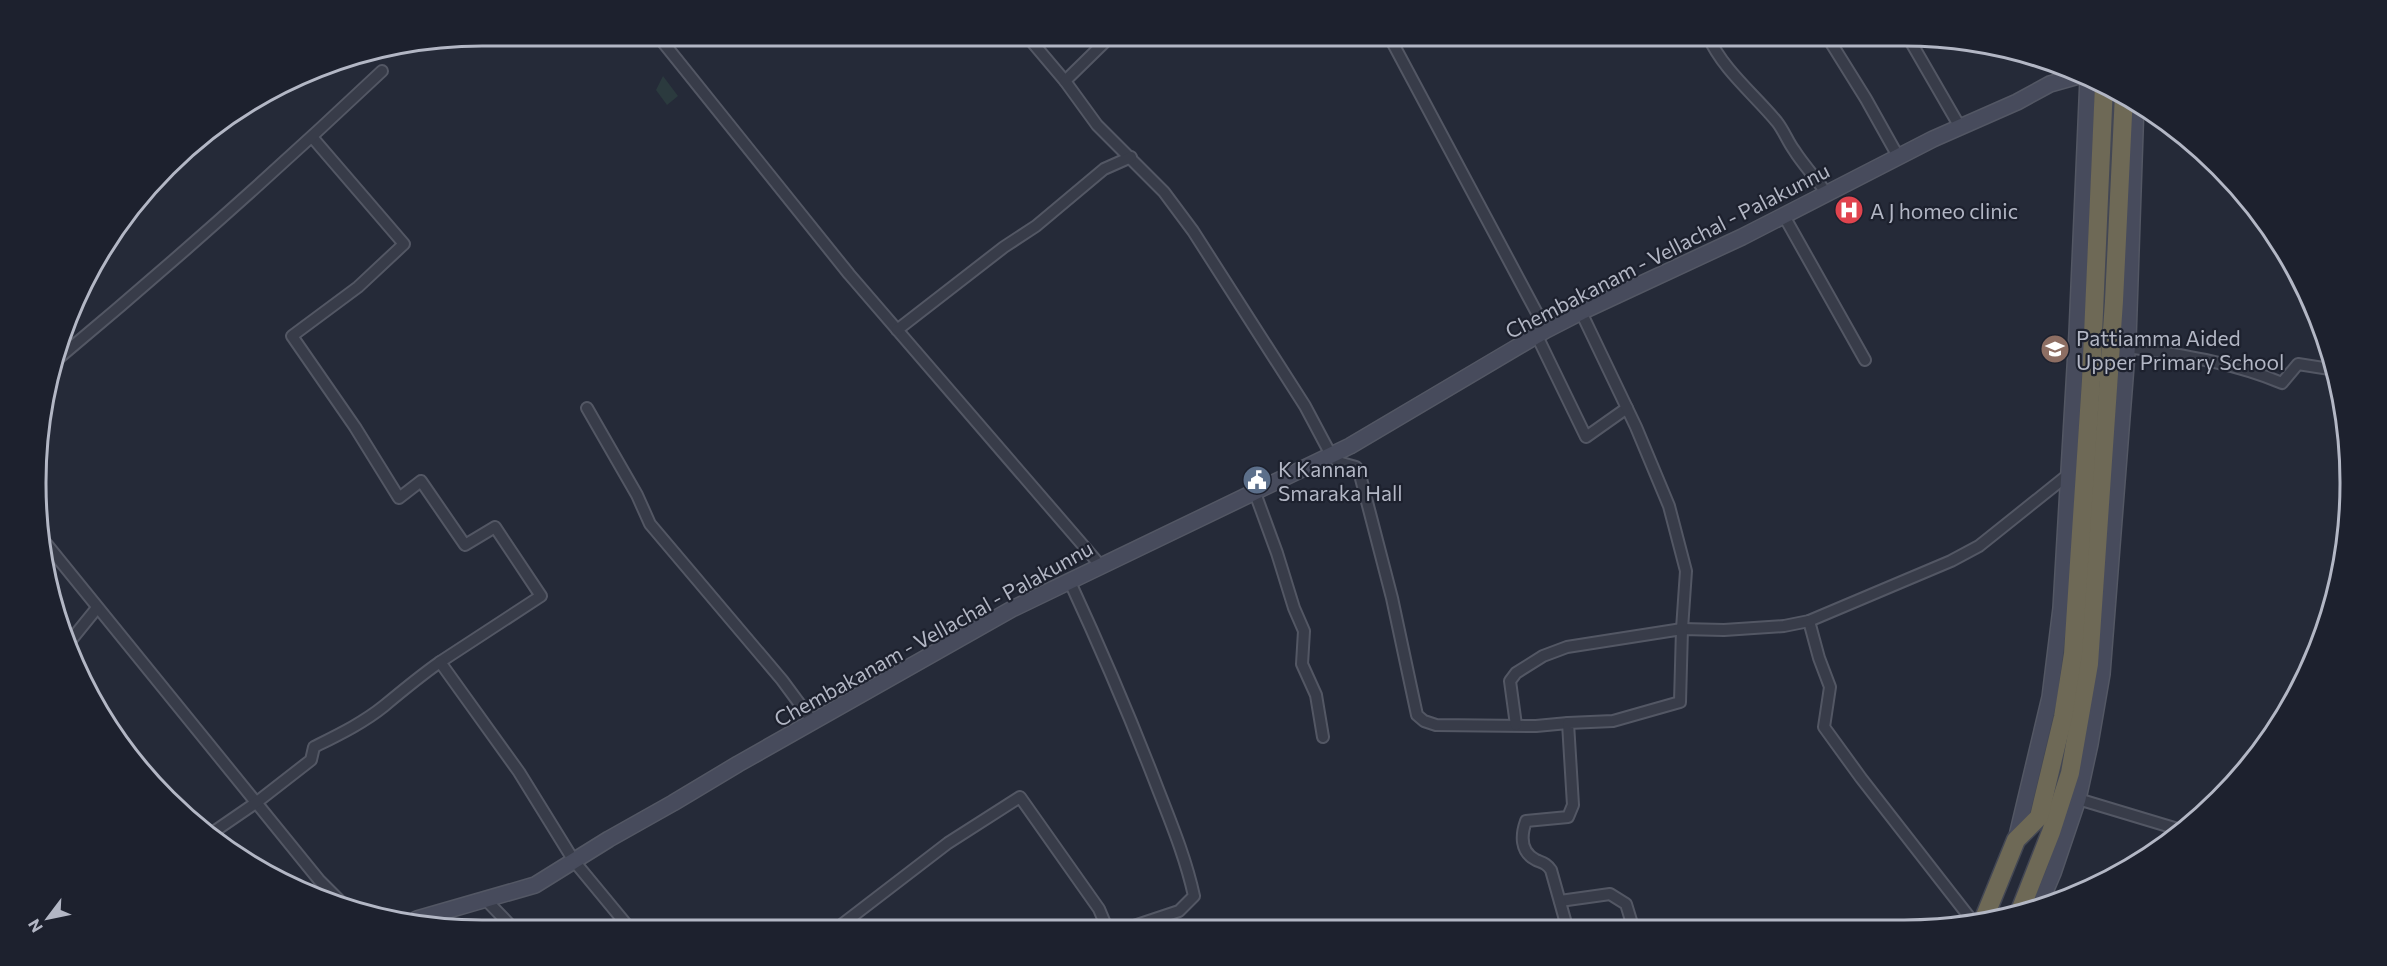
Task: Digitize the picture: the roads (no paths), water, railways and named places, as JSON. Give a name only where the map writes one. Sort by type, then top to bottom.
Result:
[{"type":"highway","points":[[1987,911],[2016,840],[2039,816],[2063,717],[2073,654],[2091,380],[2104,96]]},
{"type":"highway","points":[[2023,903],[2051,832],[2070,773],[2089,664],[2115,301],[2123,106]]},
{"type":"main road","name":"Chembakanam - Vellachal - Palakunnu","points":[[428,916],[487,901],[535,885],[738,764],[966,634],[1101,565],[1255,493],[1373,434],[1541,333],[1581,312],[1784,216],[1880,165],[2018,102],[2050,84],[2068,79]]},
{"type":"main road","points":[[2016,840],[2050,698],[2061,608],[2088,88]]},
{"type":"main road","points":[[2043,896],[2054,873],[2078,799],[2102,674],[2128,347],[2136,113]]},
{"type":"street","points":[[666,46],[849,274],[1101,565]]},
{"type":"street","points":[[1035,46],[1065,81],[1097,125],[1164,192],[1193,231],[1305,406],[1330,455],[1338,462],[1356,467],[1359,471],[1392,598],[1417,715],[1424,721],[1436,725],[1516,725],[1613,721],[1680,702],[1686,571],[1669,506],[1627,408],[1581,312]]},
{"type":"street","points":[[1065,81],[1101,46]]},
{"type":"street","points":[[1394,46],[1541,333],[1586,437],[1627,408]]},
{"type":"street","points":[[1713,46],[1739,81],[1778,123],[1794,151],[1816,176],[1827,194]]},
{"type":"street","points":[[1833,46],[1899,158]]},
{"type":"street","points":[[1913,46],[1960,128]]},
{"type":"street","points":[[67,351],[169,266],[382,71]]},
{"type":"street","points":[[218,830],[311,760],[314,747],[347,730],[383,706],[440,662],[541,596],[495,527],[465,545],[420,481],[399,498],[355,426],[292,336],[358,287],[404,244],[312,137]]},
{"type":"street","points":[[897,330],[1004,247],[1036,226],[1104,169],[1131,157]]},
{"type":"street","points":[[1784,216],[1865,360]]},
{"type":"street","points":[[2128,347],[2185,355],[2253,370],[2282,382],[2298,364],[2325,368]]},
{"type":"street","points":[[587,408],[637,495],[650,524],[782,680],[813,722]]},
{"type":"street","points":[[1516,725],[1510,681],[1516,673],[1543,656],[1567,647],[1682,629],[1724,630],[1784,626],[1809,621],[1951,561],[1979,546],[2069,474]]},
{"type":"street","points":[[1255,493],[1304,631],[1302,664],[1316,695],[1323,737]]},
{"type":"street","points":[[52,551],[330,891]]},
{"type":"street","points":[[1070,582],[1107,660],[1187,866],[1194,896],[1179,911],[1152,920]]},
{"type":"street","points":[[75,636],[97,608]]},
{"type":"street","points":[[1809,621],[1830,687],[1824,727],[1968,915]]},
{"type":"street","points":[[440,662],[519,772],[574,861],[623,920]]},
{"type":"street","points":[[1565,920],[1551,870],[1546,863],[1530,856],[1521,841],[1526,821],[1568,817],[1573,806],[1568,723]]},
{"type":"street","points":[[848,920],[948,843],[1020,797],[1099,909],[1104,920]]},
{"type":"street","points":[[2078,799],[2172,827]]},
{"type":"street","points":[[1560,901],[1610,894],[1626,904],[1631,920]]},
{"type":"street","points":[[487,901],[505,920]]},
{"type":"place","name":"A J homeo clinic","points":[[1849,210]]},
{"type":"place","name":"Pattiamma Aided Upper Primary School","points":[[2055,349]]},
{"type":"place","name":"K Kannan Smaraka Hall","points":[[1257,480]]}]
